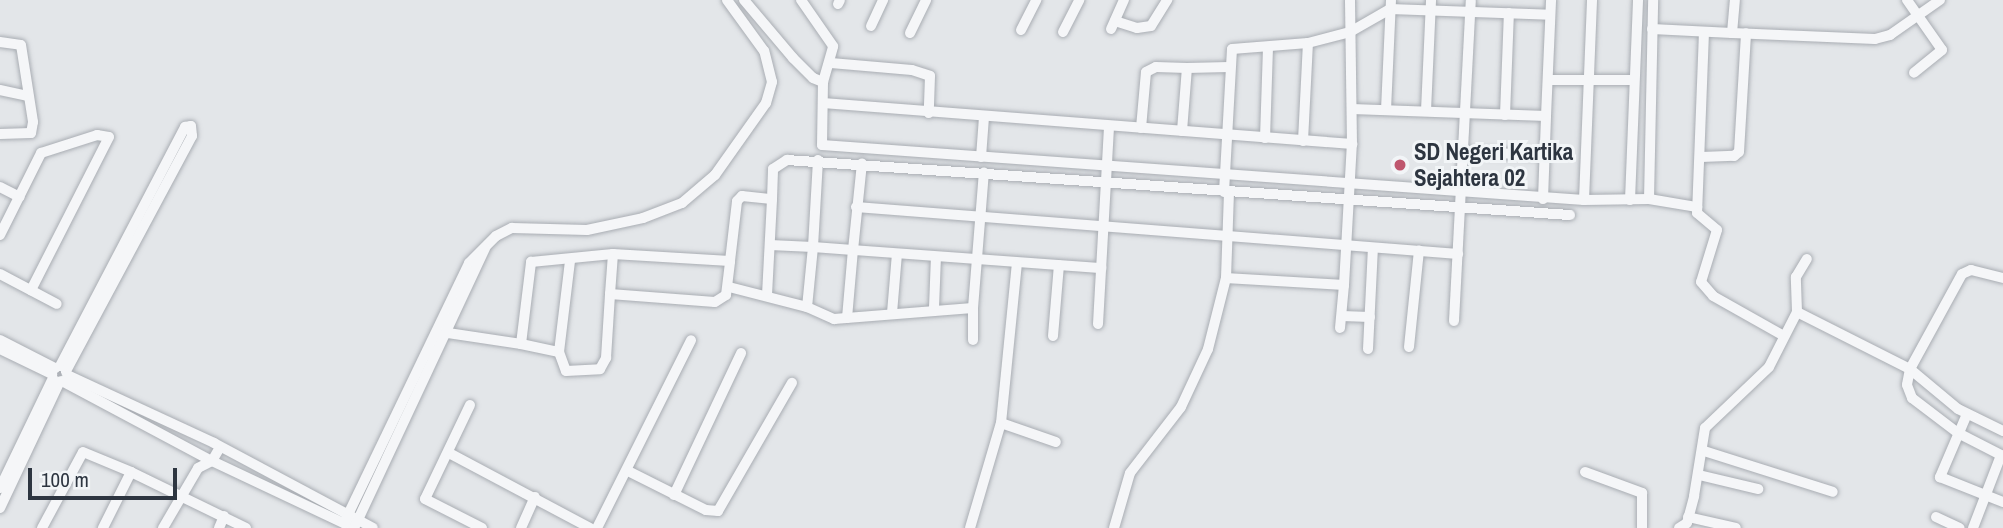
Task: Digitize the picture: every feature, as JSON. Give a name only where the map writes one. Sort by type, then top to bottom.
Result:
[{"type":"street","points":[[352,523],[469,263],[496,236],[512,228],[601,228],[664,211],[702,191],[766,103],[772,82],[764,51],[727,0]]},
{"type":"street","points":[[744,0],[793,58],[813,78],[823,82]]},
{"type":"street","points":[[801,0],[829,37],[831,64],[823,82],[822,145],[1106,168],[1225,185],[1350,192],[1462,208],[1570,215]]},
{"type":"street","points":[[871,26],[883,0]]},
{"type":"street","points":[[910,33],[926,0]]},
{"type":"street","points":[[1021,30],[1036,0]]},
{"type":"street","points":[[1063,32],[1079,0]]},
{"type":"street","points":[[1124,0],[1113,25],[1137,28],[1151,26],[1167,0]]},
{"type":"street","points":[[1340,328],[1352,144],[1350,0]]},
{"type":"street","points":[[1454,321],[1463,194],[1471,0]]},
{"type":"street","points":[[1543,199],[1552,0]]},
{"type":"street","points":[[1584,200],[1592,0]]},
{"type":"street","points":[[1630,200],[1638,0]]},
{"type":"street","points":[[1649,199],[1653,0]]},
{"type":"street","points":[[1732,33],[1735,0]]},
{"type":"street","points":[[1907,0],[1942,50],[1914,73]]},
{"type":"street","points":[[1652,29],[1875,39],[1940,0]]},
{"type":"street","points":[[1386,110],[1391,5]]},
{"type":"street","points":[[1114,528],[1130,473],[1181,407],[1215,327],[1226,278],[1226,135],[1232,49],[1308,43],[1350,32],[1391,5],[1431,5],[1470,12],[1550,15]]},
{"type":"street","points":[[1426,111],[1431,5]]},
{"type":"street","points":[[1505,115],[1509,13]]},
{"type":"street","points":[[1704,32],[1697,207],[1700,218],[1717,228],[1703,286],[1784,336]]},
{"type":"street","points":[[1701,157],[1739,152],[1746,33]]},
{"type":"street","points":[[0,42],[22,45],[31,133],[0,134]]},
{"type":"street","points":[[1303,141],[1308,43]]},
{"type":"street","points":[[1265,138],[1268,48]]},
{"type":"street","points":[[831,64],[912,70],[930,76],[929,113]]},
{"type":"street","points":[[1141,128],[1146,72],[1156,67],[1229,67]]},
{"type":"street","points":[[1182,131],[1187,68]]},
{"type":"street","points":[[1549,80],[1634,80]]},
{"type":"street","points":[[0,90],[28,96]]},
{"type":"street","points":[[823,103],[1352,144]]},
{"type":"street","points":[[1352,109],[1546,116]]},
{"type":"street","points":[[981,158],[984,117]]},
{"type":"street","points":[[0,488],[185,127],[191,126],[192,136],[59,374],[0,508]]},
{"type":"street","points":[[1098,324],[1108,126]]},
{"type":"street","points":[[0,235],[41,153],[97,135],[109,136],[31,290]]},
{"type":"street","points":[[1465,152],[1545,155]]},
{"type":"street","points":[[767,295],[775,165],[787,160],[1106,181],[1543,199],[1649,199],[1697,207]]},
{"type":"street","points":[[807,307],[818,160]]},
{"type":"street","points":[[847,318],[862,163]]},
{"type":"street","points":[[973,340],[984,172]]},
{"type":"street","points":[[0,187],[20,197]]},
{"type":"street","points":[[610,294],[715,302],[722,300],[729,287],[737,201],[742,196],[772,199]]},
{"type":"street","points":[[856,207],[1458,254]]},
{"type":"street","points":[[771,245],[1101,268]]},
{"type":"street","points":[[352,523],[448,333],[485,248]]},
{"type":"street","points":[[1368,349],[1373,248]]},
{"type":"street","points":[[1409,347],[1419,251]]},
{"type":"street","points":[[521,344],[530,264],[612,254],[730,261]]},
{"type":"street","points":[[570,261],[559,352],[566,371],[603,366],[612,254]]},
{"type":"street","points":[[892,313],[897,254]]},
{"type":"street","points":[[934,308],[936,257]]},
{"type":"street","points":[[1679,528],[1688,517],[1704,451],[1702,439],[1709,421],[1761,376],[1797,312],[1796,277],[1807,259]]},
{"type":"street","points":[[970,528],[1001,423],[1017,264]]},
{"type":"street","points":[[1053,336],[1059,265]]},
{"type":"street","points":[[1973,528],[2002,456],[1958,432],[1908,394],[1910,369],[1962,274],[1971,270],[2003,278]]},
{"type":"street","points":[[0,274],[57,304]]},
{"type":"street","points":[[1226,278],[1344,285]]},
{"type":"street","points":[[729,287],[807,307],[830,318],[934,308],[973,308]]},
{"type":"street","points":[[1797,312],[1910,369],[1967,414],[2003,431]]},
{"type":"street","points":[[1342,316],[1370,317]]},
{"type":"street","points":[[448,333],[559,352]]},
{"type":"street","points":[[0,340],[212,461],[352,523],[373,528]]},
{"type":"street","points":[[597,528],[628,471],[691,340]]},
{"type":"street","points":[[0,349],[220,447],[352,523]]},
{"type":"street","points":[[674,495],[741,353]]},
{"type":"street","points":[[628,471],[706,510],[722,508],[792,383]]},
{"type":"street","points":[[470,405],[425,499],[482,528]]},
{"type":"street","points":[[1967,414],[1940,477],[2003,502]]},
{"type":"street","points":[[1001,423],[1056,442]]},
{"type":"street","points":[[198,437],[193,448],[198,468]]},
{"type":"street","points":[[163,528],[198,468],[212,461],[220,447]]},
{"type":"street","points":[[1704,451],[1833,492]]},
{"type":"street","points":[[42,528],[81,453],[131,472],[246,528]]},
{"type":"street","points":[[449,453],[590,528]]},
{"type":"street","points":[[103,528],[131,472]]},
{"type":"street","points":[[1585,472],[1638,489],[1643,502],[1642,528]]},
{"type":"street","points":[[1699,475],[1758,489]]},
{"type":"street","points":[[521,528],[535,497]]},
{"type":"street","points":[[219,528],[224,516]]},
{"type":"street","points":[[1688,517],[1736,528]]},
{"type":"street","points":[[1936,517],[1960,528]]},
{"type":"place","name":"SD Negeri Kartika Sejahtera 02","points":[[1400,165]]}]
